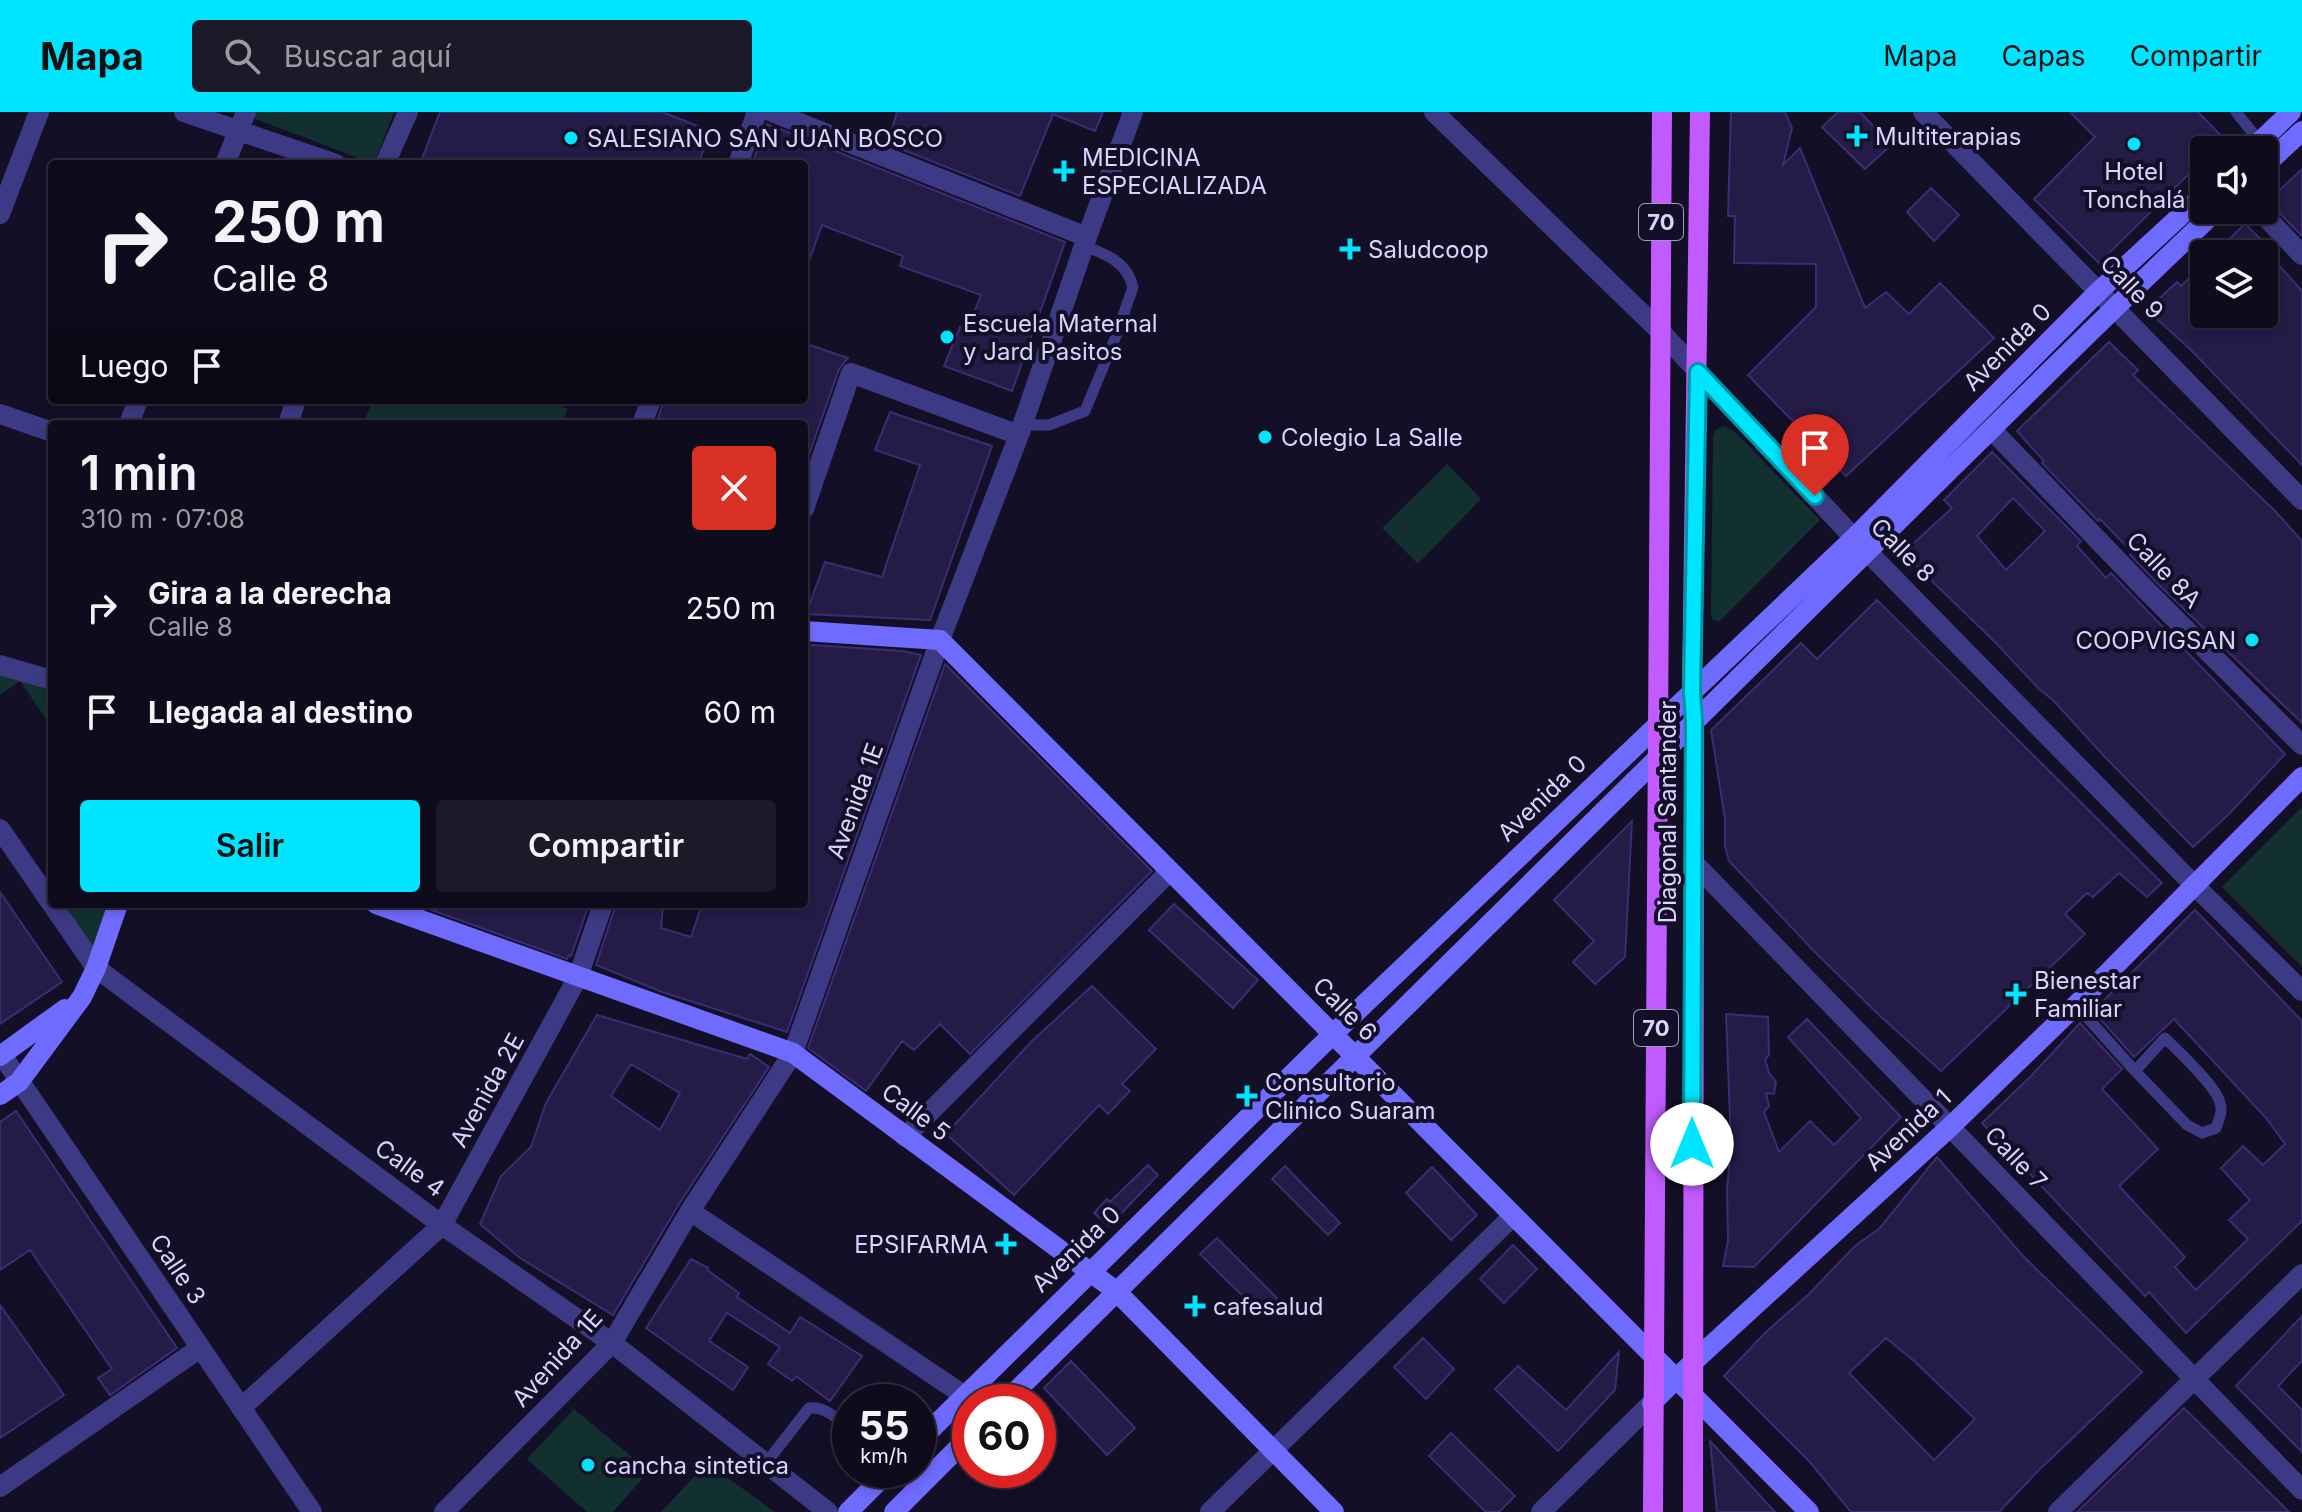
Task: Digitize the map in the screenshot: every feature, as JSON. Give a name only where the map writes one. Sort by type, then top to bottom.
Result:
[{"type":"main road","name":"Diagonal Santander","points":[[1653,1512],[1662,112]]},
{"type":"main road","name":"Diagonal Santander","points":[[1693,1512],[1692,692],[1700,112]]},
{"type":"street","points":[[0,214],[39,112]]},
{"type":"street","points":[[184,112],[242,121],[327,160]]},
{"type":"street","points":[[387,160],[408,112]]},
{"type":"street","points":[[739,160],[757,112]]},
{"type":"street","points":[[772,112],[1086,242]]},
{"type":"street","name":"Avenida 1E","points":[[444,1512],[612,1343],[690,1211],[793,1053],[940,640],[1021,430],[1133,112]]},
{"type":"street","name":"Calle 8","points":[[1434,112],[1661,332],[1861,544],[2194,885],[2302,991]]},
{"type":"street","name":"Calle 9","points":[[1923,112],[2302,500]]},
{"type":"street","points":[[2266,136],[2291,112]]},
{"type":"street","points":[[227,160],[242,121]]},
{"type":"street","points":[[2278,153],[2302,131]]},
{"type":"street","name":"Avenida 0","points":[[1023,1384],[1694,721],[2099,291],[2190,207]]},
{"type":"street","name":"Avenida 0","points":[[977,1384],[1333,1034],[1657,724],[1992,430],[2114,307],[2202,224]]},
{"type":"street","points":[[2272,224],[2302,255]]},
{"type":"street","points":[[808,497],[851,373],[1021,430]]},
{"type":"street","points":[[0,414],[48,431]]},
{"type":"street","name":"Calle 8A","points":[[1992,430],[2149,593],[2302,745]]},
{"type":"street","points":[[808,631],[940,640]]},
{"type":"street","name":"Calle 6","points":[[940,640],[1809,1512]]},
{"type":"street","points":[[0,665],[48,679]]},
{"type":"street","name":"Avenida 1","points":[[1541,1512],[1692,1363],[1950,1127],[2302,777]]},
{"type":"street","name":"Calle 4","points":[[0,829],[48,898]]},
{"type":"street","name":"Calle 7","points":[[1693,862],[2302,1490]]},
{"type":"street","points":[[905,1137],[1170,871]]},
{"type":"street","name":"Calle 4","points":[[55,908],[96,968],[442,1225],[612,1343],[828,1512]]},
{"type":"street","points":[[0,1095],[19,1082],[82,997],[96,968],[117,908]]},
{"type":"street","name":"Calle 5","points":[[387,908],[793,1053],[1116,1291],[1334,1512]]},
{"type":"street","name":"Avenida 2E","points":[[241,1408],[442,1225],[578,977],[602,908]]},
{"type":"street","points":[[1,1056],[82,997]]},
{"type":"street","name":"Calle 3","points":[[1,1056],[312,1512]]},
{"type":"street","points":[[690,1211],[952,1387]]},
{"type":"street","points":[[1210,1512],[1513,1216]]},
{"type":"street","points":[[2058,1512],[2302,1274]]},
{"type":"street","points":[[0,1487],[200,1348]]},
{"type":"street","name":"Avenida 0","points":[[936,1424],[952,1409]]},
{"type":"street","points":[[894,1512],[952,1454]]},
{"type":"street","points":[[848,1512],[872,1488]]},
{"type":"lane","points":[[2236,112],[2250,136]]},
{"type":"lane","points":[[1021,430],[1049,425],[1085,411],[1133,287],[1120,263],[1086,242]]},
{"type":"lane","points":[[2076,1005],[2135,1071],[2187,1125],[2202,1133],[2216,1128],[2221,1116],[2220,1100],[2165,1038],[2135,1071]]},
{"type":"lane","points":[[766,1463],[809,1408],[819,1407],[832,1415]]},
{"type":"green space","points":[[250,112],[394,112],[376,160],[364,160],[248,116]]},
{"type":"green space","points":[[371,404],[556,404],[568,409],[564,420],[365,420]]},
{"type":"green space","points":[[1725,426],[1735,432],[1820,520],[1719,622],[1712,619],[1711,613],[1713,439],[1715,430]]},
{"type":"green space","points":[[1447,464],[1481,499],[1418,564],[1382,528]]},
{"type":"green space","points":[[0,673],[48,686],[48,722],[20,681],[0,695]]},
{"type":"green space","points":[[2302,807],[2302,967],[2222,887]]},
{"type":"green space","points":[[63,908],[107,908],[93,952]]},
{"type":"green space","name":"cancha sintetica","points":[[574,1409],[649,1471],[613,1512],[587,1512],[527,1459]]},
{"type":"green space","points":[[707,1463],[775,1512],[661,1512]]},
{"type":"building","name":"SALESIANO SAN JUAN BOSCO","points":[[440,112],[662,112],[711,131],[700,160],[422,160]]},
{"type":"building","points":[[897,112],[1103,112],[1095,131],[1053,114],[1020,196],[888,144]]},
{"type":"building","points":[[1731,112],[1785,112],[1792,128],[1783,165],[1800,148],[1865,308],[1886,292],[1909,314],[1940,283],[1994,338],[1846,476],[1748,375],[1816,307],[1816,264],[1734,263],[1735,216],[1728,216]]},
{"type":"building","name":"Multiterapias","points":[[1838,112],[1860,112],[1891,145],[1865,169],[1822,127]]},
{"type":"building","points":[[2070,112],[2198,112],[2221,136],[2190,136],[2190,173],[2099,263],[2034,199],[2095,137]]},
{"type":"building","points":[[767,124],[1065,242],[1012,391],[944,366],[960,327],[967,330],[981,295],[900,266],[903,256],[822,225],[808,264],[808,160],[754,160]]},
{"type":"building","points":[[2302,169],[2302,236],[2278,211],[2278,192]]},
{"type":"building","points":[[1931,188],[1959,215],[1934,241],[1907,212]]},
{"type":"building","points":[[2245,224],[2262,240],[2228,240]]},
{"type":"building","points":[[2278,264],[2302,291],[2302,465],[2191,350],[2147,310],[2177,282],[2181,286],[2190,277],[2190,328],[2278,328]]},
{"type":"building","points":[[2109,342],[2138,370],[2133,375],[2275,511],[2302,541],[2302,723],[2158,584],[2130,555],[2132,552],[2042,463],[2044,461],[2017,431]]},
{"type":"building","points":[[808,344],[848,358],[839,369],[808,458],[808,420],[657,420],[663,404],[808,404]]},
{"type":"building","points":[[890,412],[992,446],[930,620],[808,614],[825,562],[882,577],[920,465],[875,450]]},
{"type":"building","points":[[1992,452],[2081,541],[2077,546],[2106,578],[2111,573],[2285,754],[2193,847],[2053,700],[1903,553],[1952,508],[1944,500]],"holes":[[[2013,498],[2045,531],[2006,570],[1977,536]]]},
{"type":"building","points":[[1877,600],[2162,883],[2147,897],[2119,873],[2093,897],[2087,893],[2065,914],[2085,934],[1941,1071],[1812,949],[1729,861],[1725,846],[1725,819],[1711,730],[1801,643],[1817,659]]},
{"type":"building","points":[[808,646],[902,651],[921,655],[787,1032],[662,992],[596,965],[615,908],[663,908],[661,928],[691,937],[701,908],[808,908]]},
{"type":"building","points":[[945,664],[1152,871],[970,1054],[940,1024],[914,1050],[902,1041],[866,1091],[808,1048]]},
{"type":"building","points":[[1632,821],[1625,957],[1595,984],[1573,962],[1594,941],[1554,900]]},
{"type":"building","points":[[0,892],[62,982],[0,1024]]},
{"type":"building","points":[[1174,904],[1258,980],[1233,1008],[1149,930]]},
{"type":"building","points":[[426,908],[588,908],[571,956],[567,959]]},
{"type":"building","points":[[2195,910],[2302,1021],[2302,1221],[2186,1333],[2149,1292],[2145,1296],[1982,1123],[2080,1023],[2122,1069],[2102,1089],[2158,1149],[2119,1186],[2185,1257],[2175,1267],[2196,1290],[2248,1239],[2229,1220],[2250,1200],[2221,1168],[2243,1146],[2263,1165],[2285,1144],[2266,1118],[2174,1019],[2134,1057],[2093,1011]]},
{"type":"building","points":[[1092,986],[1156,1049],[1122,1084],[1130,1091],[1108,1114],[1099,1105],[1014,1195],[946,1134],[1032,1041]]},
{"type":"building","points":[[1726,1014],[1768,1017],[1769,1055],[1765,1059],[1769,1073],[1776,1082],[1774,1094],[1766,1093],[1769,1106],[1764,1112],[1779,1152],[1810,1121],[1834,1145],[1861,1118],[1788,1037],[1807,1019],[1901,1117],[1754,1267],[1723,1266],[1728,1241],[1727,1189],[1731,1146]]},
{"type":"building","points":[[597,1015],[747,1059],[750,1054],[769,1067],[679,1204],[613,1315],[520,1258],[480,1224],[501,1176],[531,1147],[546,1103]],"holes":[[[631,1064],[680,1093],[660,1130],[611,1096]]]},
{"type":"building","points":[[16,1111],[177,1348],[110,1395],[98,1378],[112,1369],[30,1250],[0,1270],[0,1122]]},
{"type":"building","points":[[1937,1157],[2023,1256],[2142,1372],[1999,1512],[1851,1512],[1809,1461],[1724,1376],[1855,1246],[1880,1228]],"holes":[[[1886,1338],[1975,1419],[1934,1460],[1849,1373]]]},
{"type":"building","points":[[1148,1165],[1158,1175],[1109,1226],[1094,1213],[1107,1199],[1110,1202]]},
{"type":"building","points":[[1285,1166],[1340,1223],[1328,1235],[1272,1179]]},
{"type":"building","points":[[1432,1167],[1477,1215],[1451,1240],[1406,1193]]},
{"type":"building","points":[[1217,1238],[1277,1298],[1261,1314],[1200,1254]]},
{"type":"building","points":[[1513,1245],[1537,1269],[1504,1303],[1480,1279]]},
{"type":"building","points":[[691,1259],[708,1268],[739,1293],[737,1297],[790,1333],[800,1317],[862,1356],[842,1384],[832,1384],[830,1401],[796,1376],[792,1381],[768,1364],[780,1347],[727,1313],[709,1341],[748,1367],[733,1390],[646,1328]]},
{"type":"building","points":[[0,1305],[64,1395],[0,1438]]},
{"type":"building","points":[[2302,1316],[2302,1361],[2278,1386],[2302,1410],[2302,1452],[2236,1386]]},
{"type":"building","points":[[1423,1338],[1454,1369],[1426,1399],[1394,1367]]},
{"type":"building","points":[[1619,1352],[1615,1390],[1558,1451],[1495,1389],[1518,1366],[1566,1410]]},
{"type":"building","points":[[1071,1361],[1135,1428],[1107,1455],[1056,1401],[1056,1384],[1048,1384]]},
{"type":"building","points":[[2184,1408],[2289,1512],[2077,1512]]},
{"type":"building","points":[[1451,1433],[1515,1496],[1499,1512],[1486,1512],[1429,1456]]},
{"type":"building","points":[[1710,1441],[1775,1512],[1717,1512]]},
{"type":"place","name":"Multiterapias","points":[[1857,136]]},
{"type":"place","name":"SALESIANO SAN JUAN BOSCO","points":[[571,138]]},
{"type":"place","name":"Hotel Tonchalá","points":[[2134,144]]},
{"type":"place","name":"MEDICINA ESPECIALIZADA","points":[[1064,171]]},
{"type":"place","name":"Saludcoop","points":[[1350,249]]},
{"type":"place","name":"Escuela Maternal y Jard Pasitos","points":[[947,337]]},
{"type":"place","name":"Colegio La Salle","points":[[1265,437]]},
{"type":"place","name":"COOPVIGSAN","points":[[2252,640]]},
{"type":"place","name":"Bienestar Familiar","points":[[2016,994]]},
{"type":"place","name":"Consultorio Clinico Suaram","points":[[1247,1096]]},
{"type":"place","name":"EPSIFARMA","points":[[1006,1244]]},
{"type":"place","name":"cafesalud","points":[[1195,1306]]},
{"type":"place","name":"cancha sintetica","points":[[588,1465]]},
{"type":"route","points":[[1692,1144],[1692,692],[1698,372],[1815,496]]}]
